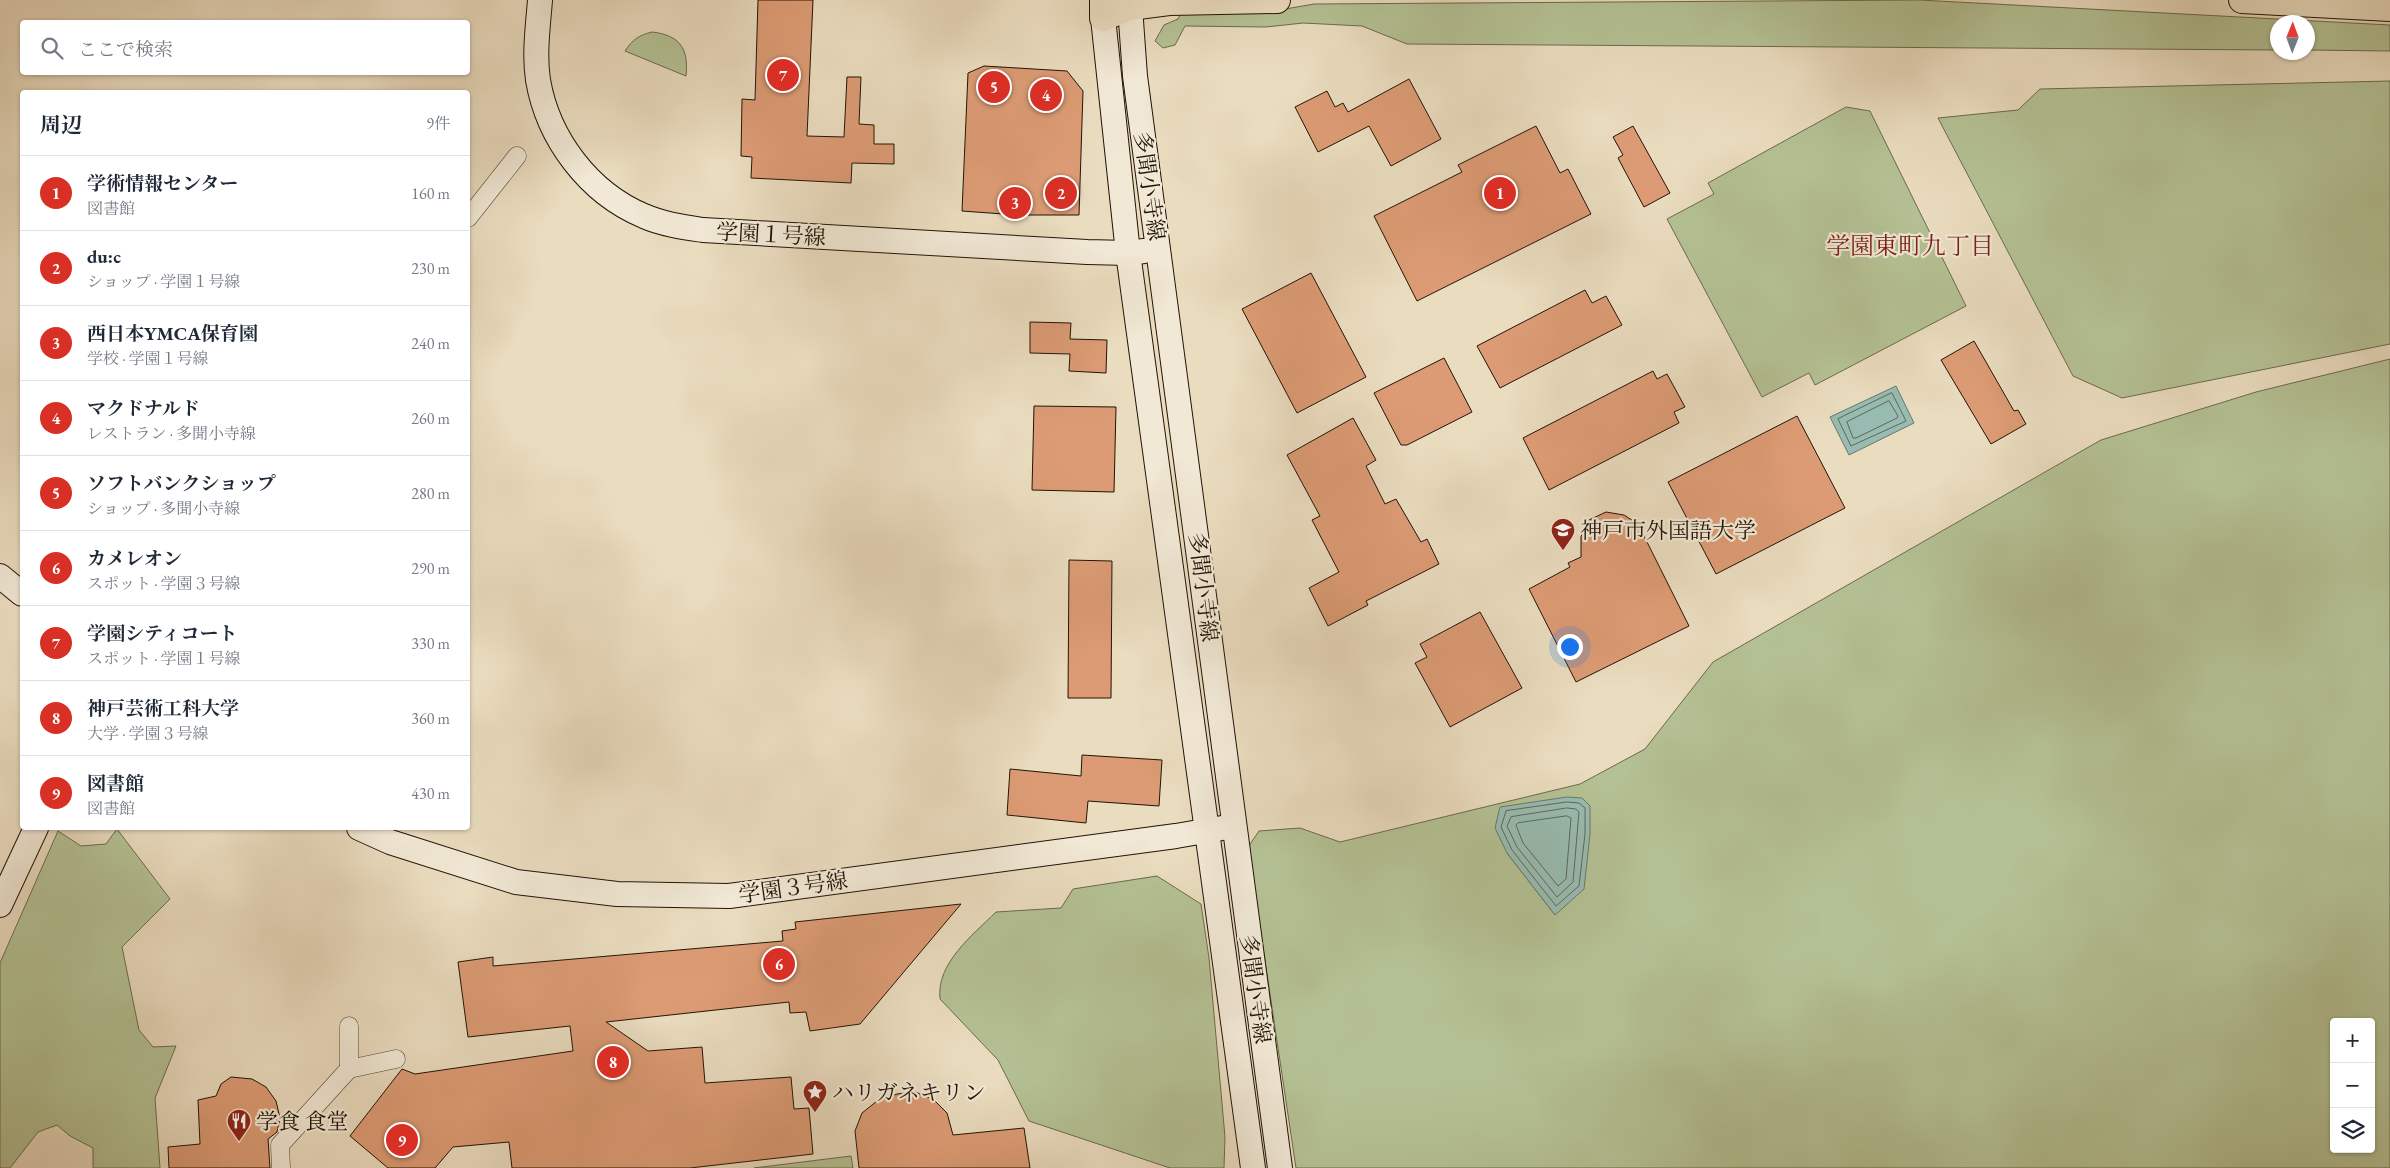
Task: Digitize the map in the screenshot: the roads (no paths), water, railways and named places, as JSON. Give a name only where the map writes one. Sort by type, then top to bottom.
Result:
[{"type":"main road","points":[[1103,9],[1130,3],[1277,0]]},
{"type":"main road","points":[[2242,0],[2390,8]]},
{"type":"street","name":"学園１号線","points":[[540,0],[538,80],[548,116],[560,142],[582,172],[608,195],[645,217],[673,225],[703,230],[1128,253],[1158,249]]},
{"type":"street","name":"多聞小寺線","points":[[1130,3],[1134,76],[1280,1168]]},
{"type":"street","name":"多聞小寺線","points":[[1103,9],[1128,253],[1253,1168]]},
{"type":"street","points":[[470,215],[517,156]]},
{"type":"street","points":[[0,576],[20,592]]},
{"type":"street","name":"学園３号線","points":[[363,830],[390,842],[516,882],[617,894],[729,896],[1206,831],[1234,825]]},
{"type":"street","points":[[0,905],[35,830]]},
{"type":"street","points":[[349,1026],[349,1070]]},
{"type":"street","points":[[280,1168],[280,1145],[349,1070],[396,1059]]},
{"type":"water","points":[[1896,386],[1914,423],[1849,455],[1830,417]]},
{"type":"water","points":[[1567,797],[1582,798],[1590,806],[1590,834],[1584,889],[1555,915],[1507,853],[1495,828],[1500,807]]},
{"type":"place","name":"学園シティコート","points":[[783,75]]},
{"type":"place","name":"ソフトバンクショップ","points":[[994,87]]},
{"type":"place","name":"マクドナルド","points":[[1046,95]]},
{"type":"place","name":"du:c","points":[[1061,193]]},
{"type":"place","name":"学術情報センター","points":[[1500,193]]},
{"type":"place","name":"西日本YMCA保育園","points":[[1015,203]]},
{"type":"place","name":"神戸市外国語大学","points":[[1563,551]]},
{"type":"place","name":"カメレオン","points":[[779,964]]},
{"type":"place","name":"神戸芸術工科大学","points":[[613,1062]]},
{"type":"place","name":"ハリガネキリン","points":[[815,1113]]},
{"type":"place","name":"図書館","points":[[402,1140]]},
{"type":"place","name":"学食 食堂","points":[[239,1142]]},
{"type":"district","name":"学園東町九丁目","points":[[1910,246]]}]
